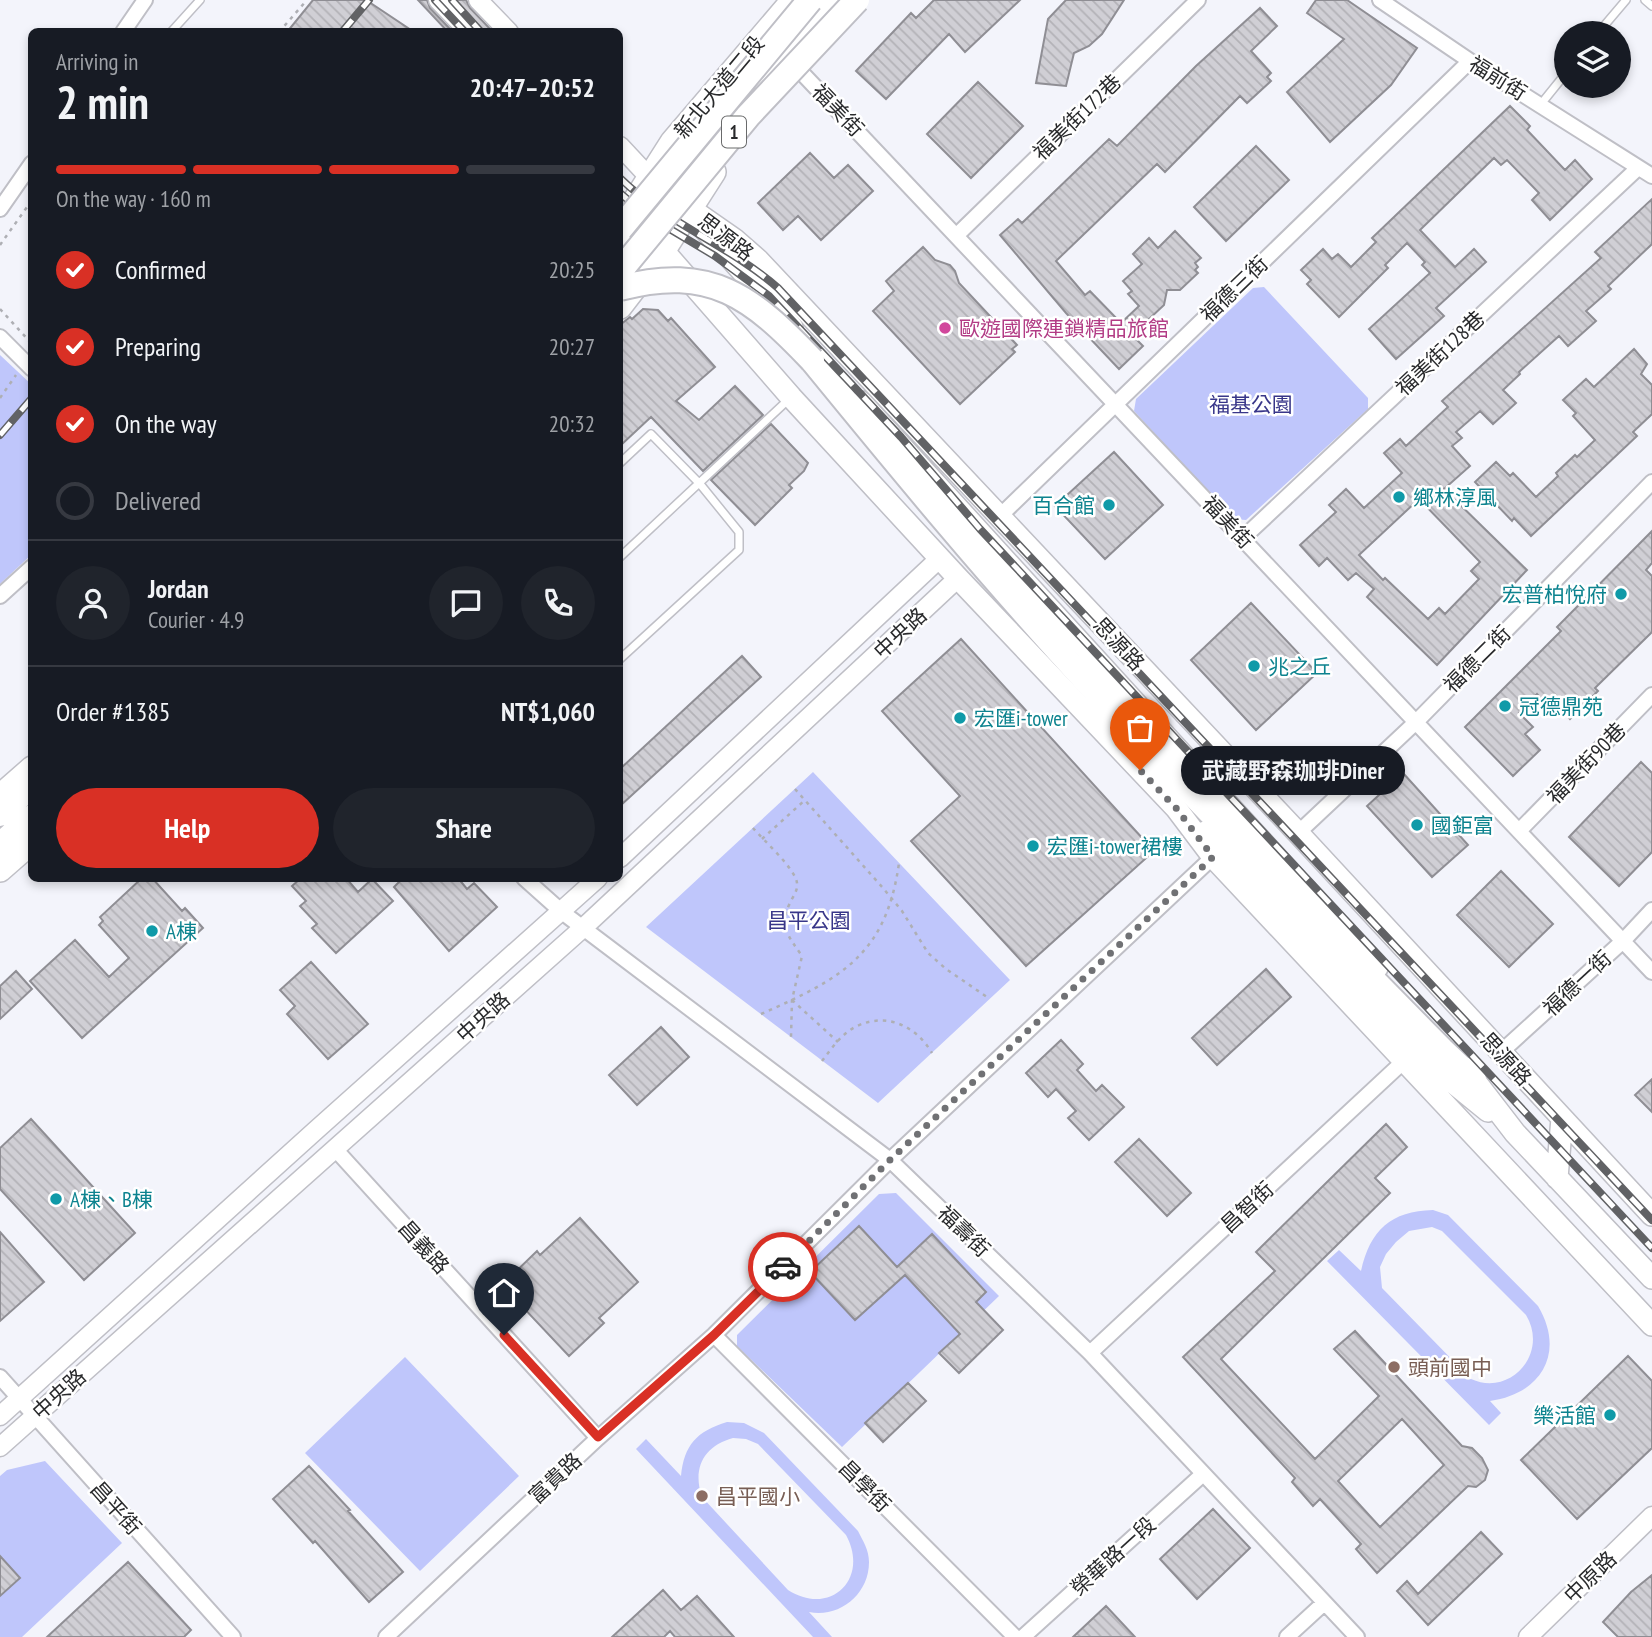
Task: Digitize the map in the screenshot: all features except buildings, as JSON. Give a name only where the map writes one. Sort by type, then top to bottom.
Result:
[{"type":"highway","name":"1","points":[[626,216],[810,0]]},
{"type":"highway","points":[[626,216],[655,182],[835,0]]},
{"type":"highway","name":"1","points":[[623,267],[748,116],[857,0]]},
{"type":"highway","points":[[623,287],[654,282],[703,284],[726,289],[767,316],[812,360],[907,476],[1084,678],[1221,824],[1474,1080]]},
{"type":"highway","points":[[0,814],[28,789]]},
{"type":"highway","points":[[0,845],[28,820]]},
{"type":"main road","name":"新北大道二段","points":[[655,182],[672,142],[793,0]]},
{"type":"main road","name":"1","points":[[623,303],[664,250],[724,161],[868,0]]},
{"type":"main road","name":"思源路","points":[[655,182],[758,260],[1298,833],[1652,1215]]},
{"type":"main road","name":"思源路","points":[[690,210],[722,251],[1447,1045],[1515,1133],[1652,1278]]},
{"type":"main road","points":[[626,216],[690,210]]},
{"type":"main road","name":"思源路","points":[[626,216],[664,250],[791,397],[1176,808],[1213,857],[1652,1325]]},
{"type":"main road","points":[[0,796],[28,772]]},
{"type":"main road","points":[[0,831],[28,806]]},
{"type":"main road","name":"思源路","points":[[1176,808],[1228,851],[1429,1063],[1515,1133]]},
{"type":"main road","points":[[0,870],[28,846]]},
{"type":"main road","points":[[1558,1178],[1562,1118]]},
{"type":"street","points":[[126,28],[145,0]]},
{"type":"street","points":[[438,0],[465,28]]},
{"type":"street","points":[[478,0],[505,28]]},
{"type":"street","name":"福美街172巷","points":[[957,235],[1198,0]]},
{"type":"street","name":"福前街","points":[[1380,0],[1470,61],[1652,176]]},
{"type":"street","name":"福德三街","points":[[999,517],[1470,61]]},
{"type":"street","name":"福美街","points":[[802,73],[1652,972]]},
{"type":"street","points":[[623,149],[655,182]]},
{"type":"street","name":"福美街128巷","points":[[1243,538],[1638,168]]},
{"type":"street","points":[[0,209],[28,169]]},
{"type":"street","points":[[0,337],[28,365]]},
{"type":"street","name":"福德二街","points":[[1298,833],[1416,722],[1652,482]]},
{"type":"street","name":"中央路","points":[[623,856],[940,558]]},
{"type":"street","points":[[0,596],[28,571]]},
{"type":"street","name":"中央路","points":[[0,1447],[583,928],[958,578]]},
{"type":"street","name":"福美街90巷","points":[[1519,831],[1652,695]]},
{"type":"street","name":"富貴路","points":[[386,1637],[598,1437],[714,1335],[890,1160],[1213,857]]},
{"type":"street","name":"福壽街","points":[[528,882],[562,912],[890,1160],[1090,1353],[1357,1637]]},
{"type":"street","name":"中央路","points":[[0,1416],[594,882]]},
{"type":"street","name":"福德一街","points":[[1500,1053],[1623,941],[1652,910]]},
{"type":"street","name":"昌智街","points":[[1090,1353],[1404,1061]]},
{"type":"street","name":"昌義路","points":[[335,1150],[598,1437]]},
{"type":"street","name":"昌學街","points":[[714,1335],[1015,1637]]},
{"type":"street","name":"昌平街","points":[[0,1377],[33,1417],[233,1637]]},
{"type":"street","name":"榮華路一段","points":[[1023,1637],[1203,1474]]},
{"type":"street","name":"中原路","points":[[1528,1637],[1652,1516]]},
{"type":"street","points":[[1287,1637],[1324,1603]]},
{"type":"lane","points":[[175,28],[200,0]]},
{"type":"lane","points":[[1608,21],[1626,0]]},
{"type":"lane","points":[[1645,0],[1652,6]]},
{"type":"lane","points":[[1541,104],[1554,88]]},
{"type":"lane","points":[[623,553],[791,397]]},
{"type":"lane","points":[[623,460],[651,434],[700,484],[739,532],[739,550],[623,656]]},
{"type":"path","points":[[282,28],[307,0]]},
{"type":"path","points":[[0,245],[28,206]]},
{"type":"path","points":[[0,309],[28,340]]},
{"type":"path","points":[[796,789],[902,911],[928,953],[946,969],[990,999]]},
{"type":"path","points":[[762,839],[805,800]]},
{"type":"path","points":[[752,828],[790,869],[797,881],[796,892],[783,918],[787,936],[803,956],[792,1000],[791,1037]]},
{"type":"path","points":[[761,1014],[841,973],[867,949],[890,904],[899,863]]},
{"type":"path","points":[[792,1000],[838,1042]]},
{"type":"path","points":[[822,1061],[838,1042],[857,1026],[886,1020],[900,1023],[912,1030],[932,1053]]},
{"type":"green space","name":"福基公園","points":[[1264,287],[1368,398],[1368,409],[1246,520],[1233,519],[1134,411],[1136,399],[1253,288]]},
{"type":"green space","points":[[0,355],[28,381],[28,558],[0,584]]},
{"type":"green space","name":"昌平公園","points":[[813,772],[1010,980],[878,1103],[646,927]]},
{"type":"green space","points":[[896,1193],[999,1296],[842,1447],[737,1346],[737,1335],[879,1194]]},
{"type":"green space","points":[[1433,1210],[1448,1215],[1538,1306],[1546,1323],[1549,1355],[1544,1368],[1523,1390],[1490,1401],[1501,1413],[1489,1425],[1327,1261],[1339,1250],[1361,1271],[1370,1244],[1377,1234],[1394,1219],[1418,1211]],"holes":[[[1432,1227],[1442,1231],[1526,1315],[1532,1329],[1533,1344],[1529,1357],[1512,1377],[1500,1382],[1486,1383],[1471,1379],[1382,1288],[1380,1267],[1396,1242],[1409,1231]]]},
{"type":"green space","points":[[405,1357],[519,1476],[420,1571],[305,1453]]},
{"type":"green space","points":[[727,1422],[744,1423],[764,1433],[858,1531],[869,1558],[864,1585],[850,1602],[841,1608],[820,1613],[809,1612],[832,1637],[813,1637],[636,1449],[646,1439],[681,1476],[685,1456],[694,1441]],"holes":[[[733,1438],[758,1444],[846,1535],[852,1551],[853,1566],[842,1589],[831,1596],[818,1599],[804,1597],[788,1590],[702,1497],[699,1486],[700,1468],[708,1453]]]},
{"type":"green space","points":[[45,1461],[122,1543],[22,1637],[0,1637],[0,1476],[7,1470]]},
{"type":"railway","points":[[345,28],[369,0]]},
{"type":"railway","points":[[435,0],[461,28]]},
{"type":"railway","points":[[452,0],[477,28]]},
{"type":"railway","points":[[623,181],[657,208],[739,259],[778,288],[1652,1220]]},
{"type":"railway","points":[[623,196],[643,213],[715,256],[769,296],[901,437],[980,529],[1652,1248]]},
{"type":"railway","points":[[0,435],[28,403]]},
{"type":"way so far","points":[[783,1267],[890,1160],[1213,857],[1176,808],[1140,770]]},
{"type":"place","name":"歐遊國際連鎖精品旅館","points":[[945,328]]},
{"type":"place","name":"鄉林淳風","points":[[1399,497]]},
{"type":"place","name":"百合館","points":[[1109,505]]},
{"type":"place","name":"宏普柏悅府","points":[[1621,594]]},
{"type":"place","name":"兆之丘","points":[[1254,666]]},
{"type":"place","name":"冠德鼎苑","points":[[1505,706]]},
{"type":"place","name":"宏匯i-tower","points":[[960,718]]},
{"type":"place","name":"武藏野森珈琲Diner","points":[[1140,770]]},
{"type":"place","name":"國鉅富","points":[[1417,825]]},
{"type":"place","name":"宏匯i-tower裙樓","points":[[1033,846]]},
{"type":"place","name":"A棟","points":[[152,931]]},
{"type":"place","name":"A棟、B棟","points":[[56,1199]]},
{"type":"place","name":"頭前國中","points":[[1394,1367]]},
{"type":"place","name":"樂活館","points":[[1610,1415]]},
{"type":"place","name":"昌平國小","points":[[702,1496]]},
{"type":"route","points":[[504,1335],[598,1437],[714,1335],[783,1267]]}]
